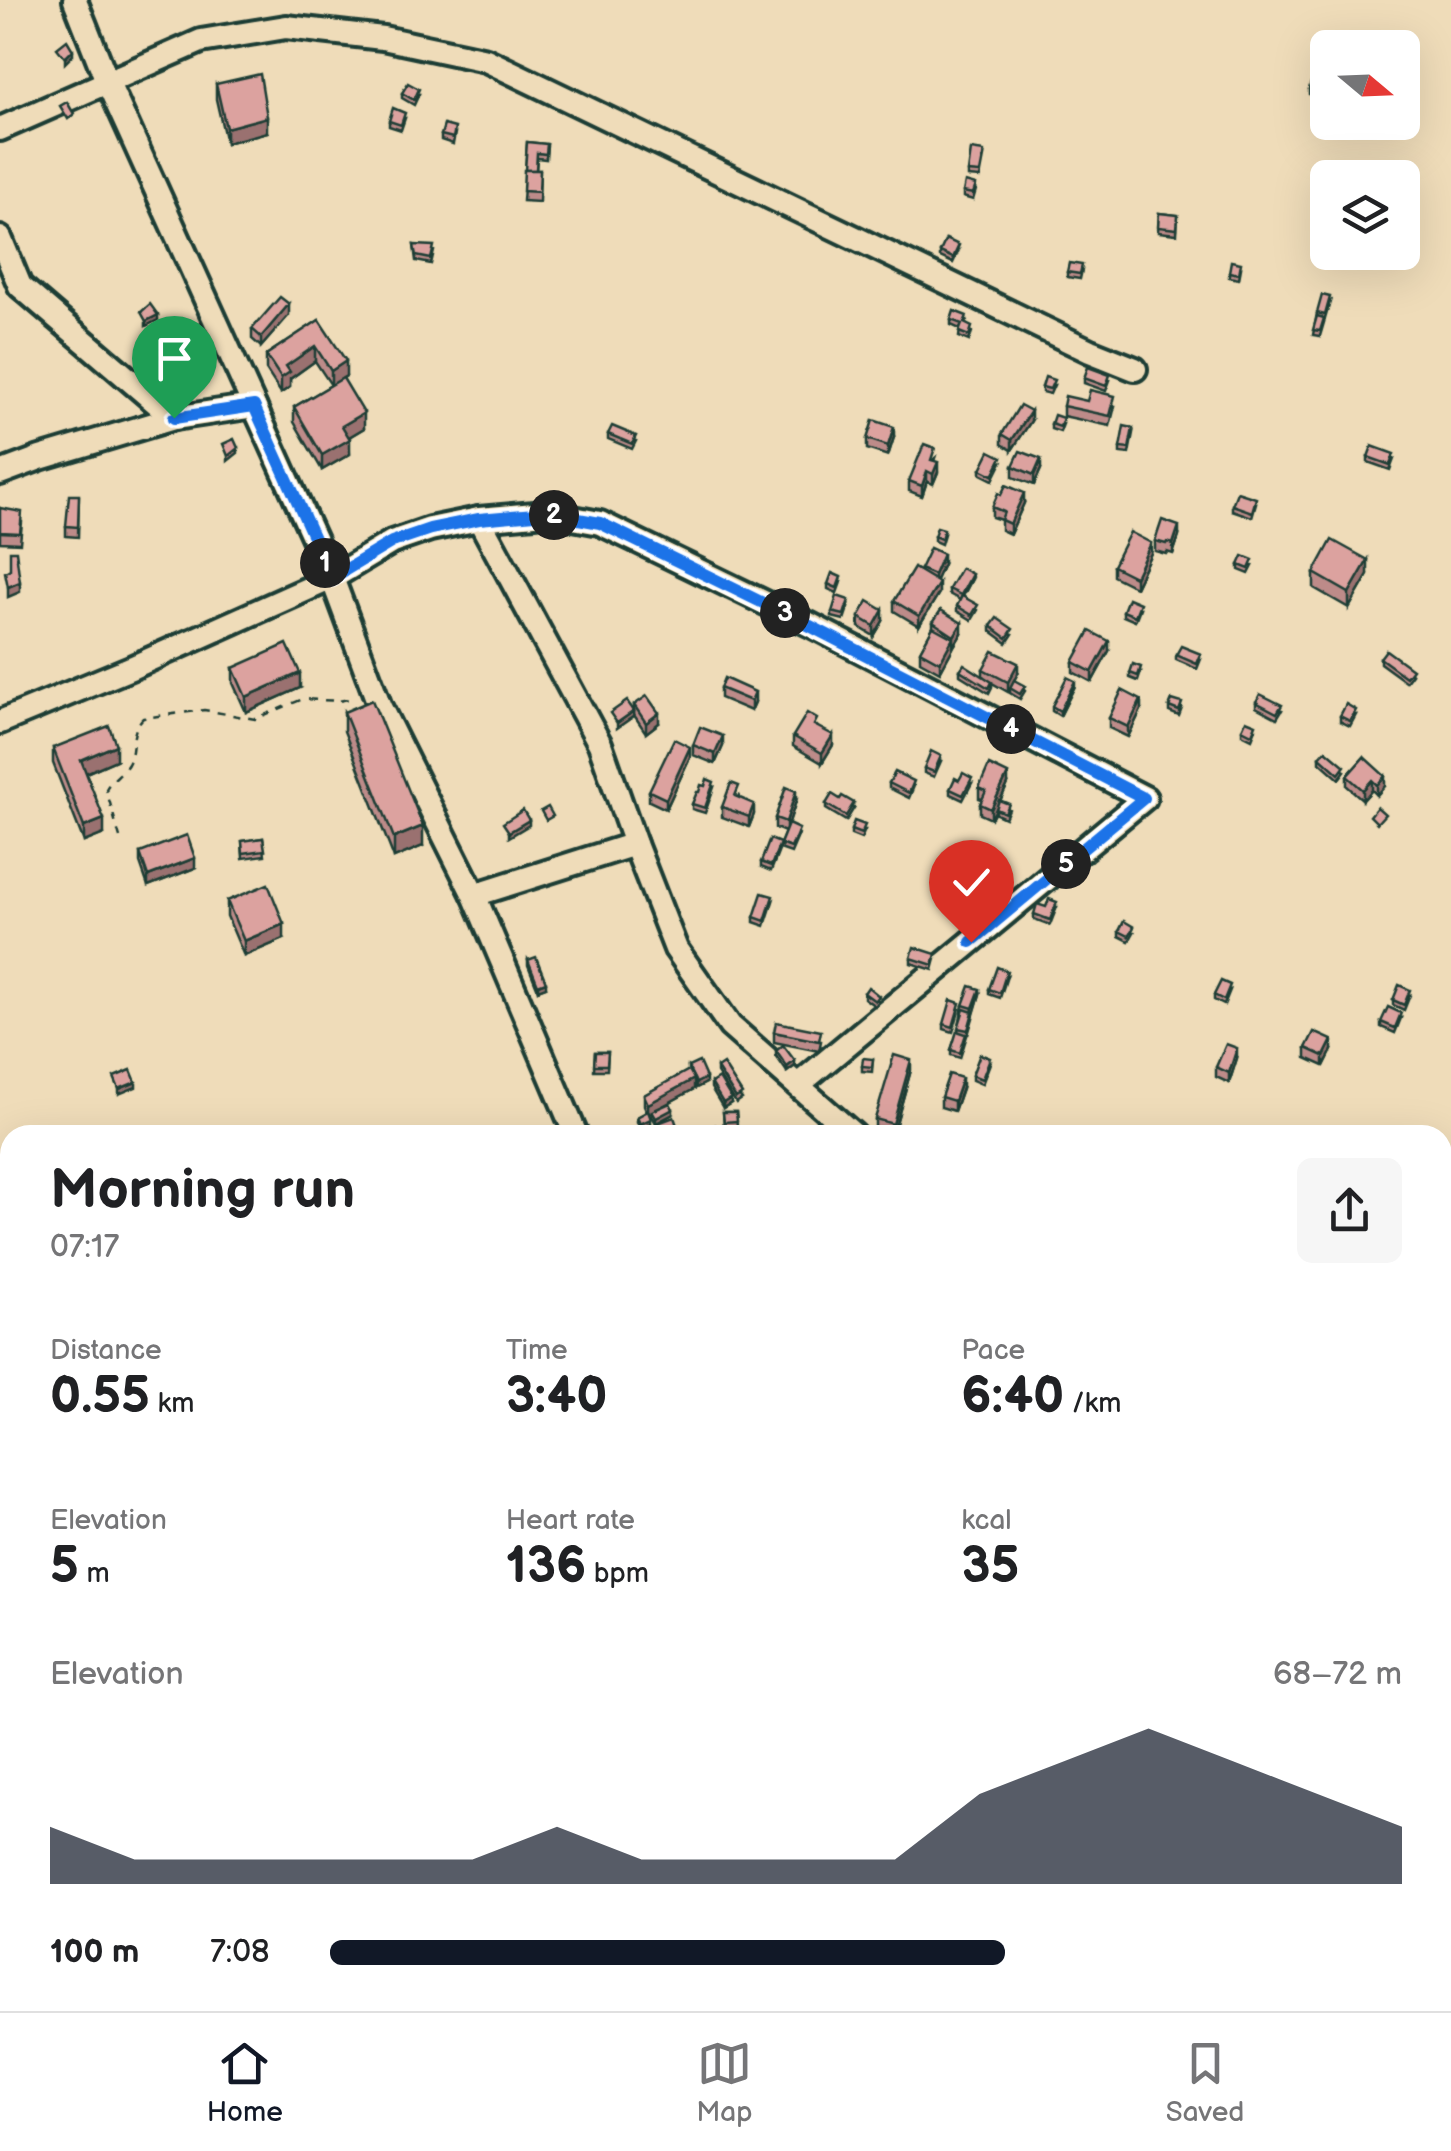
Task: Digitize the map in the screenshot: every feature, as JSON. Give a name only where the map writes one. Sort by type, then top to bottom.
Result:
[{"type":"street","points":[[76,0],[107,80],[332,578],[373,690],[474,895],[572,1125]]},
{"type":"street","points":[[0,129],[201,41],[286,27],[383,38],[486,60],[1090,351],[1136,369]]},
{"type":"street","points":[[0,238],[20,286],[174,418]]},
{"type":"street","points":[[0,473],[174,418],[254,406]]},
{"type":"street","points":[[0,722],[332,578],[392,542],[479,519],[546,513],[600,523],[1144,798],[798,1085]]},
{"type":"street","points":[[479,519],[600,744],[676,949],[730,1026],[843,1125]]},
{"type":"street","points":[[474,895],[635,844]]},
{"type":"path","points":[[120,838],[106,789],[128,763],[134,730],[143,718],[210,710],[255,719],[302,699],[339,701],[373,690]]},
{"type":"building","points":[[67,40],[73,50],[65,58],[57,48]]},
{"type":"building","points":[[260,74],[267,117],[226,128],[216,84]]},
{"type":"building","points":[[408,83],[419,89],[414,100],[402,93]]},
{"type":"building","points":[[67,102],[74,114],[68,119],[60,106]]},
{"type":"building","points":[[393,108],[405,113],[401,125],[389,121]]},
{"type":"building","points":[[444,125],[455,128],[453,138],[441,135]]},
{"type":"building","points":[[527,142],[547,144],[546,154],[537,153],[536,170],[525,170]]},
{"type":"building","points":[[971,150],[984,152],[980,173],[968,172]]},
{"type":"building","points":[[524,170],[540,170],[539,192],[523,191]]},
{"type":"building","points":[[965,182],[976,185],[973,194],[963,192]]},
{"type":"building","points":[[1159,213],[1178,215],[1177,229],[1158,227]]},
{"type":"building","points":[[946,239],[959,245],[953,258],[940,252]]},
{"type":"building","points":[[414,245],[434,246],[431,259],[416,256]]},
{"type":"building","points":[[1231,261],[1241,263],[1239,274],[1229,272]]},
{"type":"building","points":[[1069,263],[1082,265],[1080,274],[1067,272]]},
{"type":"building","points":[[1322,295],[1330,297],[1325,315],[1317,313]]},
{"type":"building","points":[[280,297],[289,304],[261,337],[252,329]]},
{"type":"building","points":[[150,304],[158,315],[146,321],[141,312]]},
{"type":"building","points":[[954,311],[967,316],[964,323],[972,327],[969,336],[959,332],[962,324],[951,320]]},
{"type":"building","points":[[1317,316],[1324,318],[1320,331],[1313,330]]},
{"type":"building","points":[[319,320],[346,361],[331,371],[315,346],[286,366],[290,372],[281,378],[266,355]]},
{"type":"building","points":[[168,361],[172,370],[154,379],[150,367]]},
{"type":"building","points":[[1088,367],[1110,375],[1106,386],[1084,378]]},
{"type":"building","points":[[1045,377],[1054,380],[1050,389],[1042,387]]},
{"type":"building","points":[[343,378],[364,413],[342,426],[350,439],[322,455],[294,407]]},
{"type":"building","points":[[1090,390],[1115,396],[1110,416],[1063,406],[1065,396],[1087,401]]},
{"type":"building","points":[[1020,405],[1031,411],[1012,440],[1002,434]]},
{"type":"building","points":[[1054,415],[1063,418],[1060,427],[1051,424]]},
{"type":"building","points":[[873,420],[894,427],[888,446],[867,439]]},
{"type":"building","points":[[612,426],[636,436],[632,444],[608,434]]},
{"type":"building","points":[[1124,426],[1133,428],[1129,449],[1120,448]]},
{"type":"building","points":[[234,439],[238,448],[228,456],[223,444]]},
{"type":"building","points":[[924,444],[935,448],[931,460],[938,462],[933,474],[927,471],[922,486],[909,481]]},
{"type":"building","points":[[1372,446],[1394,454],[1390,465],[1368,457]]},
{"type":"building","points":[[990,451],[1002,457],[993,475],[981,469]]},
{"type":"building","points":[[1020,451],[1041,459],[1034,475],[1013,466]]},
{"type":"building","points":[[1006,485],[1024,493],[1010,524],[1001,520],[1004,512],[992,507]]},
{"type":"building","points":[[1237,492],[1256,498],[1252,512],[1232,505]]},
{"type":"building","points":[[69,495],[79,495],[78,527],[66,526]]},
{"type":"building","points":[[0,508],[22,512],[20,533],[0,532]]},
{"type":"building","points":[[1162,520],[1179,526],[1173,544],[1155,541]]},
{"type":"building","points":[[937,527],[944,529],[941,539],[934,536]]},
{"type":"building","points":[[1130,532],[1151,543],[1135,577],[1113,566]]},
{"type":"building","points":[[1332,540],[1368,560],[1349,593],[1314,573]]},
{"type":"building","points":[[930,548],[943,554],[934,575],[920,569]]},
{"type":"building","points":[[10,551],[16,551],[20,582],[8,587],[5,572],[10,569]]},
{"type":"building","points":[[1243,556],[1253,560],[1249,569],[1239,565]]},
{"type":"building","points":[[914,568],[939,583],[919,616],[894,601]]},
{"type":"building","points":[[961,568],[972,574],[961,595],[949,589]]},
{"type":"building","points":[[832,573],[841,577],[837,588],[828,584]]},
{"type":"building","points":[[837,596],[849,600],[844,615],[832,612]]},
{"type":"building","points":[[962,596],[978,605],[972,615],[957,606]]},
{"type":"building","points":[[1128,598],[1140,603],[1135,616],[1123,611]]},
{"type":"building","points":[[868,601],[883,610],[874,626],[859,617]]},
{"type":"building","points":[[941,610],[962,623],[954,636],[933,622]]},
{"type":"building","points":[[997,618],[1013,629],[1007,638],[991,626]]},
{"type":"building","points":[[933,627],[953,638],[940,662],[920,651]]},
{"type":"building","points":[[1090,631],[1109,641],[1092,672],[1073,662]]},
{"type":"building","points":[[287,644],[300,673],[246,697],[233,668]]},
{"type":"building","points":[[1181,646],[1201,654],[1197,664],[1176,655]]},
{"type":"building","points":[[1386,650],[1412,669],[1406,677],[1380,658]]},
{"type":"building","points":[[993,651],[1018,663],[1008,682],[983,669]]},
{"type":"building","points":[[964,664],[992,682],[989,688],[960,670]]},
{"type":"building","points":[[1133,664],[1141,667],[1138,676],[1130,673]]},
{"type":"building","points":[[1067,677],[1075,681],[1060,711],[1052,706]]},
{"type":"building","points":[[724,678],[755,692],[751,701],[720,688]]},
{"type":"building","points":[[1014,680],[1025,686],[1020,694],[1010,688]]},
{"type":"building","points":[[1122,690],[1141,700],[1128,727],[1109,718]]},
{"type":"building","points":[[1260,694],[1282,705],[1277,713],[1256,702]]},
{"type":"building","points":[[647,696],[659,713],[646,723],[634,705]]},
{"type":"building","points":[[372,700],[423,826],[394,838],[344,712]]},
{"type":"building","points":[[1172,700],[1182,703],[1179,711],[1169,707]]},
{"type":"building","points":[[627,701],[634,711],[617,723],[610,713]]},
{"type":"building","points":[[1346,704],[1356,710],[1350,721],[1340,716]]},
{"type":"building","points":[[807,713],[817,719],[814,725],[833,735],[822,753],[793,736]]},
{"type":"building","points":[[1246,720],[1256,724],[1252,734],[1242,729]]},
{"type":"building","points":[[109,726],[116,745],[81,760],[104,819],[84,827],[53,748]]},
{"type":"building","points":[[700,727],[723,736],[715,754],[693,745]]},
{"type":"building","points":[[674,739],[690,747],[666,799],[649,791]]},
{"type":"building","points":[[1326,750],[1345,766],[1339,774],[1320,757]]},
{"type":"building","points":[[931,751],[941,756],[934,772],[924,768]]},
{"type":"building","points":[[1364,757],[1385,776],[1377,785],[1372,780],[1363,790],[1347,776]]},
{"type":"building","points":[[989,765],[1008,774],[991,809],[980,804],[986,791],[979,788]]},
{"type":"building","points":[[895,772],[914,781],[909,793],[889,783]]},
{"type":"building","points":[[963,773],[972,778],[963,795],[950,789],[955,778],[959,780]]},
{"type":"building","points":[[707,779],[714,782],[705,808],[692,804],[701,785],[705,786]]},
{"type":"building","points":[[731,783],[739,786],[735,796],[754,804],[749,817],[722,807]]},
{"type":"building","points":[[786,787],[796,791],[786,822],[775,818]]},
{"type":"building","points":[[832,794],[854,803],[846,816],[826,804]]},
{"type":"building","points":[[999,800],[1009,804],[1005,813],[996,809]]},
{"type":"building","points":[[548,807],[553,816],[546,820],[541,811]]},
{"type":"building","points":[[1377,807],[1385,814],[1377,823],[1370,816]]},
{"type":"building","points":[[523,810],[529,820],[509,832],[503,823]]},
{"type":"building","points":[[854,821],[865,825],[861,834],[851,830]]},
{"type":"building","points":[[788,824],[799,829],[791,848],[780,844]]},
{"type":"building","points":[[187,835],[195,858],[148,876],[140,853]]},
{"type":"building","points":[[263,838],[265,850],[243,853],[242,841]]},
{"type":"building","points":[[770,839],[780,843],[771,866],[761,862]]},
{"type":"building","points":[[951,871],[968,877],[965,886],[948,879]]},
{"type":"building","points":[[268,884],[284,924],[244,941],[227,901]]},
{"type":"building","points":[[762,893],[773,896],[765,921],[754,917]]},
{"type":"building","points":[[958,894],[966,897],[961,910],[953,907]]},
{"type":"building","points":[[1049,899],[1057,902],[1050,920],[1034,914],[1037,904],[1046,907]]},
{"type":"building","points":[[975,903],[983,908],[977,918],[969,912]]},
{"type":"building","points":[[1124,921],[1134,927],[1129,936],[1119,931]]},
{"type":"building","points":[[914,947],[936,954],[933,965],[911,958]]},
{"type":"building","points":[[536,957],[546,982],[538,985],[528,960]]},
{"type":"building","points":[[997,967],[1007,971],[1000,993],[989,989]]},
{"type":"building","points":[[1221,981],[1230,985],[1224,1000],[1214,995]]},
{"type":"building","points":[[1399,985],[1410,990],[1404,1005],[1393,1000]]},
{"type":"building","points":[[970,986],[980,989],[973,1008],[963,1005]]},
{"type":"building","points":[[868,987],[879,996],[875,1001],[864,993]]},
{"type":"building","points":[[951,1000],[960,1003],[953,1027],[944,1024]]},
{"type":"building","points":[[1388,1007],[1401,1013],[1395,1028],[1381,1022]]},
{"type":"building","points":[[964,1009],[973,1012],[968,1030],[958,1028]]},
{"type":"building","points":[[776,1022],[821,1031],[819,1041],[774,1032]]},
{"type":"building","points":[[957,1031],[966,1034],[960,1053],[951,1050]]},
{"type":"building","points":[[1314,1032],[1332,1040],[1324,1056],[1306,1048]]},
{"type":"building","points":[[1226,1044],[1237,1048],[1229,1073],[1216,1067]]},
{"type":"building","points":[[783,1045],[795,1061],[787,1067],[776,1051]]},
{"type":"building","points":[[595,1052],[608,1052],[607,1065],[594,1065]]},
{"type":"building","points":[[980,1054],[990,1058],[982,1079],[972,1075]]},
{"type":"building","points":[[894,1055],[911,1060],[893,1124],[875,1119]]},
{"type":"building","points":[[863,1058],[873,1059],[872,1067],[862,1066]]},
{"type":"building","points":[[699,1062],[706,1078],[696,1083],[688,1067]]},
{"type":"building","points":[[723,1064],[742,1094],[736,1098],[717,1068]]},
{"type":"building","points":[[131,1070],[136,1082],[119,1089],[114,1077]]},
{"type":"building","points":[[689,1070],[694,1079],[648,1104],[644,1095]]},
{"type":"building","points":[[949,1074],[962,1078],[954,1101],[941,1097]]},
{"type":"building","points":[[719,1078],[731,1098],[723,1103],[711,1083]]},
{"type":"building","points":[[670,1103],[673,1109],[656,1118],[652,1111]]},
{"type":"building","points":[[648,1111],[651,1119],[640,1124],[637,1117]]},
{"type":"building","points":[[723,1112],[736,1112],[737,1121],[724,1122]]},
{"type":"building","points":[[674,1117],[677,1125],[659,1125]]},
{"type":"route","points":[[174,418],[254,406],[332,578],[392,542],[430,529],[479,519],[546,513],[600,523],[1144,798],[971,942]]}]
